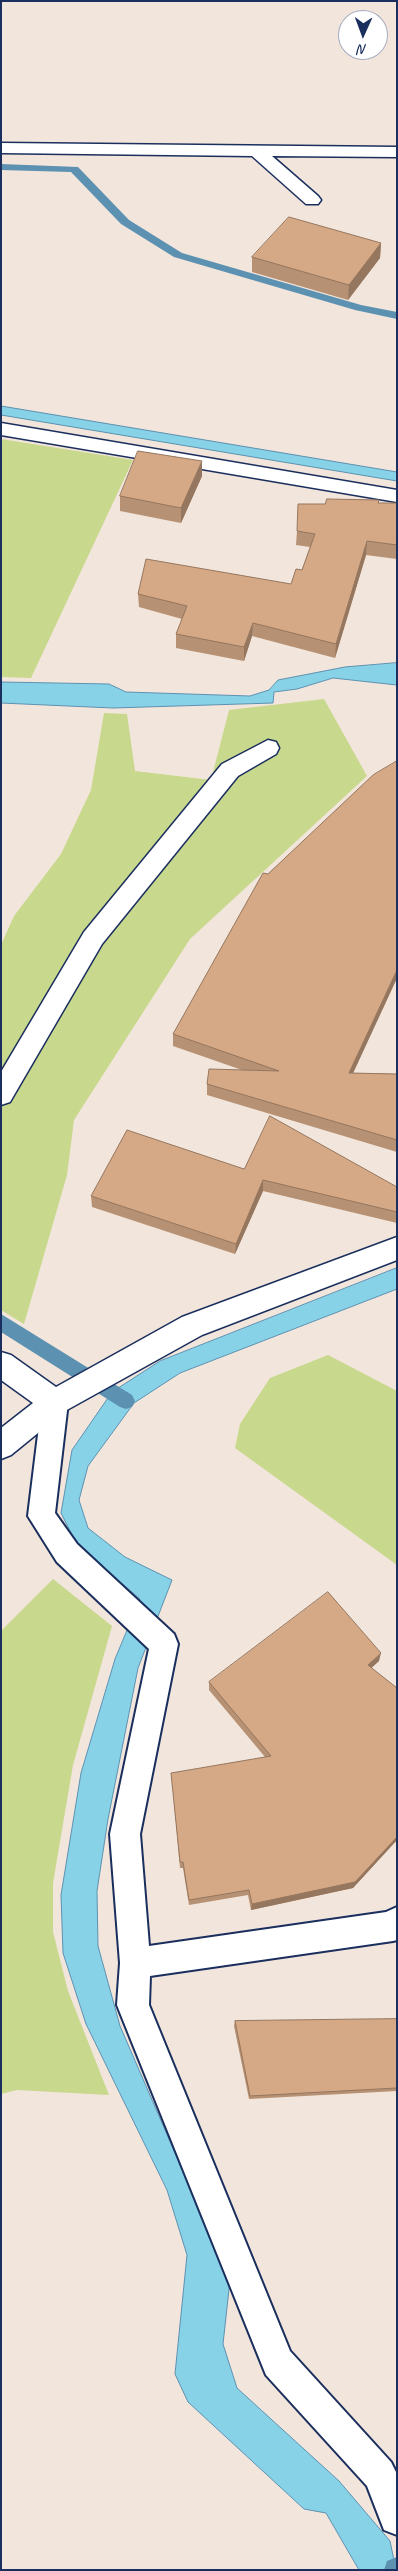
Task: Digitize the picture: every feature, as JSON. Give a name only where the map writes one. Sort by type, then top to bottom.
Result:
[{"type":"street","points":[[1,148],[397,152]]},
{"type":"street","points":[[258,152],[312,200]]},
{"type":"street","points":[[1,429],[397,496]]},
{"type":"street","points":[[1,1095],[93,938],[230,770],[268,748]]},
{"type":"street","points":[[1,1446],[55,1402],[192,1326],[397,1248]]},
{"type":"street","points":[[1,1364],[55,1402]]},
{"type":"lane","points":[[55,1402],[41,1516],[67,1553],[164,1644],[125,1834],[135,1963],[132,2005],[278,2363],[379,2474],[397,2517]]},
{"type":"lane","points":[[135,1963],[393,1926],[397,1922]]},
{"type":"green space","points":[[1,439],[133,460],[31,678],[1,677]]},
{"type":"green space","points":[[324,699],[367,776],[190,939],[74,1120],[67,1175],[24,1324],[1,1310],[1,945],[14,916],[61,854],[91,790],[104,713],[127,714],[135,771],[211,780],[229,710]]},
{"type":"green space","points":[[328,1355],[397,1391],[397,1565],[235,1448],[240,1424],[270,1378]]},
{"type":"green space","points":[[53,1579],[112,1626],[73,1765],[53,1883],[53,1932],[68,1991],[109,2095],[17,2090],[1,2094],[1,1631]]},
{"type":"water","points":[[1,406],[397,472],[397,481],[1,415]]},
{"type":"water","points":[[397,663],[397,685],[333,678],[297,689],[274,692],[273,703],[113,708],[1,703],[1,682],[109,684],[126,692],[250,696],[269,690],[278,680],[345,667]]},
{"type":"water","points":[[397,1268],[397,1289],[180,1373],[134,1403],[88,1466],[79,1500],[88,1528],[125,1557],[172,1580],[138,1668],[108,1819],[97,1891],[98,1946],[120,2026],[230,2280],[223,2344],[237,2388],[339,2481],[390,2541],[396,2570],[359,2570],[326,2513],[304,2509],[188,2402],[175,2374],[187,2255],[167,2190],[86,2024],[63,1953],[61,1895],[81,1773],[115,1659],[140,1599],[77,1545],[61,1513],[72,1450],[112,1392],[160,1361]]},
{"type":"building","points":[[289,217],[381,243],[349,285],[252,257]]},
{"type":"building","points":[[138,451],[202,461],[181,508],[120,496]]},
{"type":"building","points":[[327,499],[379,500],[378,503],[397,503],[397,545],[367,541],[336,644],[253,623],[244,647],[176,634],[187,606],[138,594],[146,559],[291,584],[296,569],[302,570],[315,534],[297,531],[298,504],[325,504]]},
{"type":"building","points":[[397,761],[397,970],[349,1073],[397,1074],[397,1140],[207,1084],[209,1069],[279,1071],[173,1034],[263,873],[268,874],[373,775]]},
{"type":"building","points":[[270,1116],[397,1187],[397,1212],[263,1180],[236,1244],[91,1196],[127,1130],[244,1169]]},
{"type":"building","points":[[328,1592],[381,1653],[368,1665],[397,1688],[397,1837],[355,1882],[252,1904],[249,1890],[189,1900],[183,1862],[180,1862],[171,1773],[271,1756],[209,1682]]},
{"type":"building","points":[[397,2019],[397,2088],[250,2096],[235,2021]]},
{"type":"waterway","points":[[1,167],[74,169],[125,222],[178,255],[359,308],[397,316]]},
{"type":"waterway","points":[[1,1322],[126,1401]]}]
